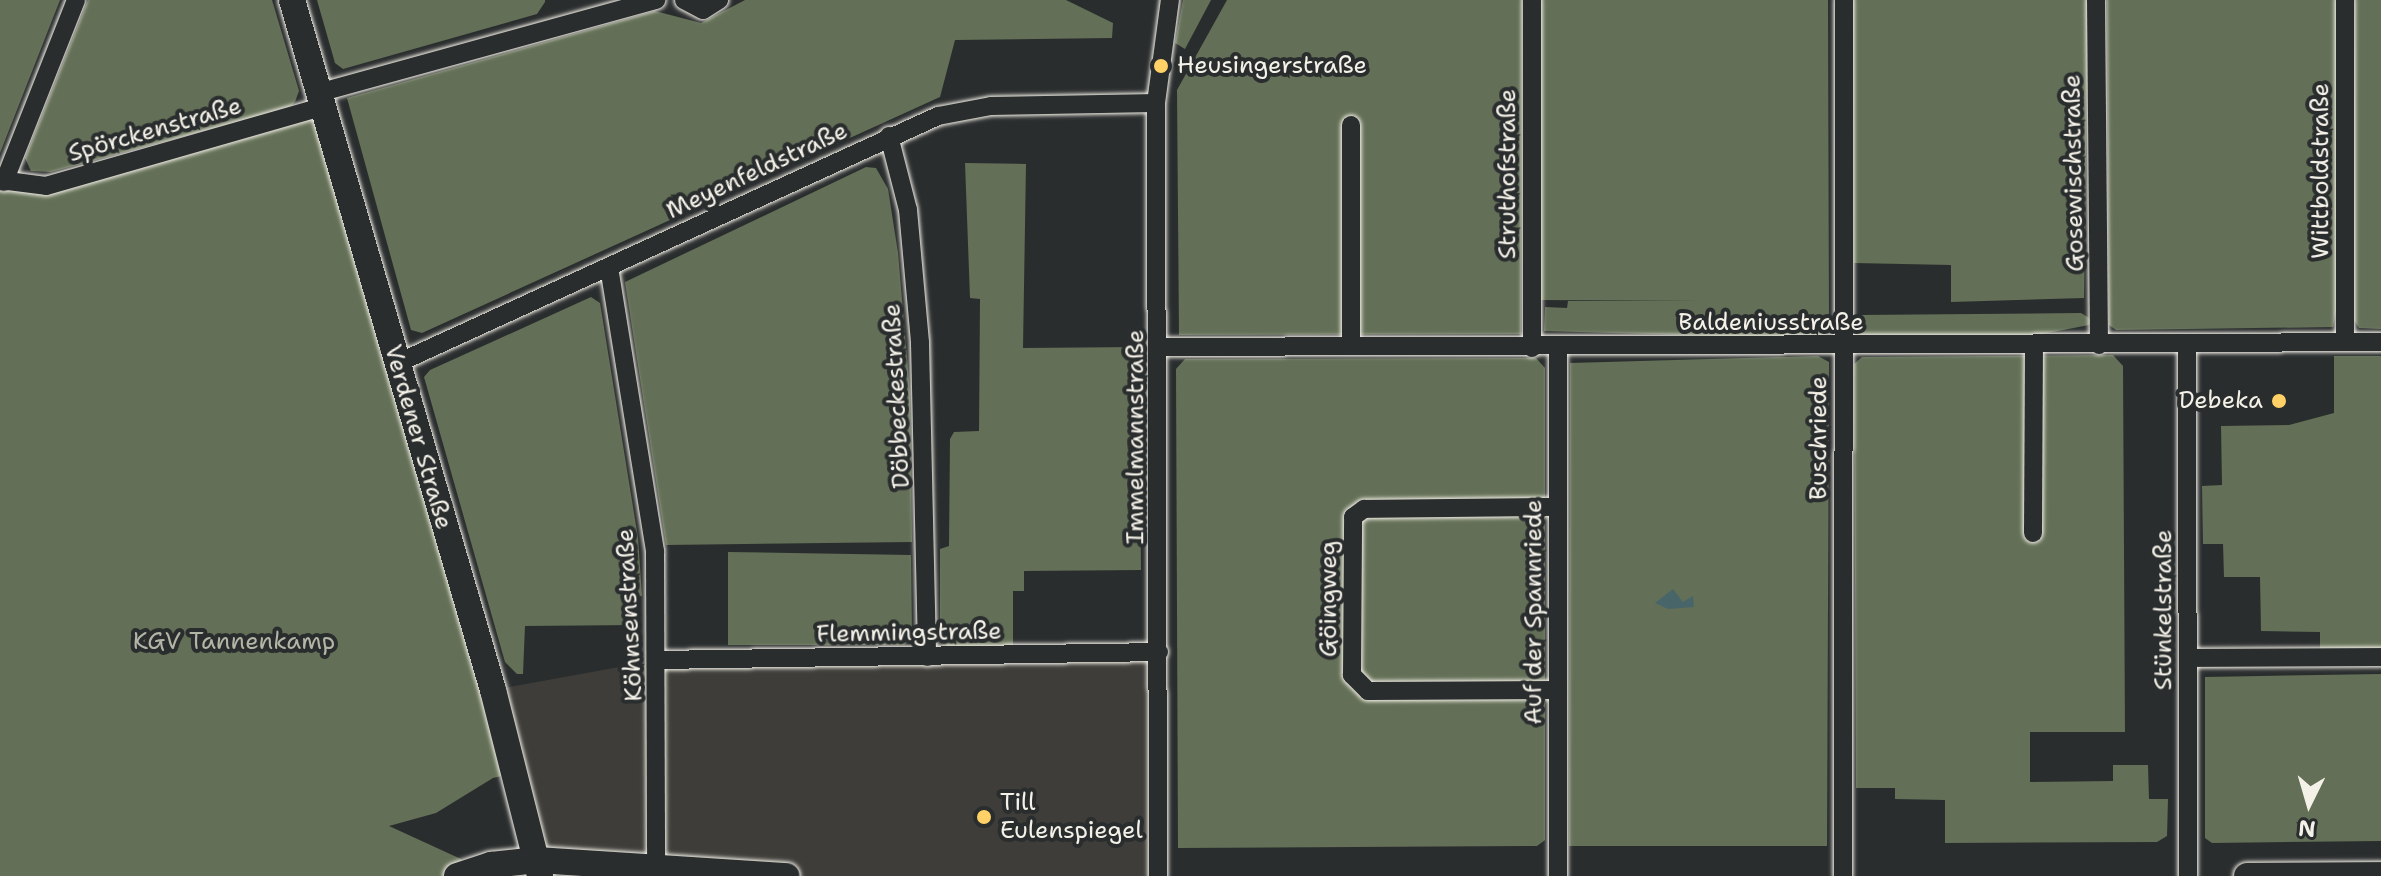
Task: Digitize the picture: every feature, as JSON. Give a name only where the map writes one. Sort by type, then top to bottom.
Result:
[{"type":"street","points":[[2,181],[76,0]]},
{"type":"street","name":"Verdener Straße","points":[[292,0],[398,363],[539,868]]},
{"type":"street","name":"Spörckenstraße","points":[[2,181],[46,186],[656,0]]},
{"type":"street","points":[[684,0],[703,10],[719,0]]},
{"type":"street","name":"Immelmannstraße","points":[[1158,876],[1161,347],[1156,103],[1170,0]]},
{"type":"street","name":"Struthofstraße","points":[[1532,0],[1532,348]]},
{"type":"street","name":"Buschriede","points":[[1843,876],[1844,0]]},
{"type":"street","name":"Gosewischstraße","points":[[2096,0],[2099,345]]},
{"type":"street","name":"Wittboldstraße","points":[[2345,0],[2345,342]]},
{"type":"street","name":"Meyenfeldstraße","points":[[398,363],[889,136],[963,107],[1156,103]]},
{"type":"street","points":[[1351,125],[1351,346]]},
{"type":"street","name":"Döbbeckestraße","points":[[889,136],[908,210],[920,343],[927,657]]},
{"type":"street","name":"Köhnsenstraße","points":[[609,267],[655,551],[658,660],[656,868]]},
{"type":"street","name":"Baldeniusstraße","points":[[1161,347],[1558,348],[2381,342]]},
{"type":"street","points":[[2033,533],[2034,345]]},
{"type":"street","name":"Stünkelstraße","points":[[2187,345],[2188,876]]},
{"type":"street","name":"Auf der Spannriede","points":[[1558,348],[1558,876]]},
{"type":"street","name":"Göingweg","points":[[1558,507],[1364,509],[1353,517],[1352,675],[1368,691],[1558,690]]},
{"type":"street","name":"Flemmingstraße","points":[[658,660],[1159,652]]},
{"type":"street","points":[[2189,658],[2381,657]]},
{"type":"street","points":[[457,876],[491,865],[656,868],[786,876]]},
{"type":"street","points":[[2247,876],[2381,875]]},
{"type":"shaded area","points":[[1159,652],[1158,876],[786,876],[538,860],[493,690],[658,660]]},
{"type":"green space","points":[[0,0],[60,0],[0,153]]},
{"type":"green space","points":[[88,0],[272,0],[299,91],[295,102],[289,108],[51,172],[31,171],[25,158]]},
{"type":"green space","points":[[317,0],[545,2],[537,14],[343,69],[335,63]]},
{"type":"green space","points":[[745,0],[1066,0],[1113,23],[1112,38],[955,40],[940,97],[422,333],[411,330],[347,98],[655,11],[701,23]]},
{"type":"green space","points":[[1183,0],[1211,0],[1185,49],[1175,43]]},
{"type":"green space","points":[[1227,0],[1522,0],[1521,334],[1179,335],[1177,90]]},
{"type":"green space","points":[[1540,0],[1828,0],[1829,328],[1825,339],[1544,331],[1545,307],[1567,308],[1568,301],[1700,301],[1540,300]]},
{"type":"green space","points":[[1853,0],[2088,0],[2084,298],[1951,302],[1951,265],[1854,263]]},
{"type":"green space","points":[[2107,0],[2336,0],[2338,299],[2333,327],[2116,330],[2109,325]]},
{"type":"green space","points":[[2355,0],[2381,0],[2381,329],[2359,328],[2352,317]]},
{"type":"green space","name":"KGV Tannenkamp","points":[[322,107],[514,773],[493,778],[436,813],[389,826],[461,859],[467,872],[457,876],[0,876],[0,180],[29,187]]},
{"type":"green space","points":[[965,163],[1026,164],[1023,348],[1139,347],[1141,570],[1024,571],[1024,591],[1013,591],[1013,646],[947,646],[940,635],[940,549],[949,546],[950,439],[954,432],[979,431],[980,299],[970,298]]},
{"type":"green space","points":[[866,167],[876,168],[888,189],[898,253],[910,393],[912,542],[666,545],[625,282]]},
{"type":"green space","points":[[591,297],[600,303],[638,538],[642,596],[632,597],[634,625],[525,626],[523,674],[517,674],[505,662],[424,377],[430,370]]},
{"type":"green space","points":[[2081,313],[2091,319],[2089,325],[2017,339],[1854,336],[1858,315]]},
{"type":"green space","points":[[2113,355],[2123,366],[2125,732],[2030,732],[2030,782],[2113,781],[2113,765],[2148,765],[2149,799],[2168,799],[2167,836],[2157,842],[1945,843],[1945,800],[1895,799],[1895,788],[1856,788],[1854,364],[1862,357]]},
{"type":"green space","points":[[1818,356],[1829,362],[1827,846],[1569,846],[1570,363]]},
{"type":"green space","points":[[2334,356],[2381,356],[2381,654],[2320,655],[2320,632],[2261,631],[2260,577],[2224,577],[2223,544],[2203,544],[2202,486],[2222,485],[2221,426],[2289,425],[2334,413]]},
{"type":"green space","points":[[1536,358],[1545,368],[1545,840],[1537,846],[1178,848],[1176,369],[1185,359]]},
{"type":"green space","points":[[728,552],[911,555],[912,638],[904,645],[728,645]]},
{"type":"green space","points":[[2381,674],[2381,841],[2212,843],[2205,838],[2205,677]]},
{"type":"water","points":[[1673,589],[1683,602],[1693,596],[1694,607],[1668,609],[1655,603]]},
{"type":"place","name":"Heusingerstraße","points":[[1161,66]]},
{"type":"place","name":"Debeka","points":[[2279,401]]},
{"type":"place","name":"Till Eulenspiegel","points":[[984,817]]}]
